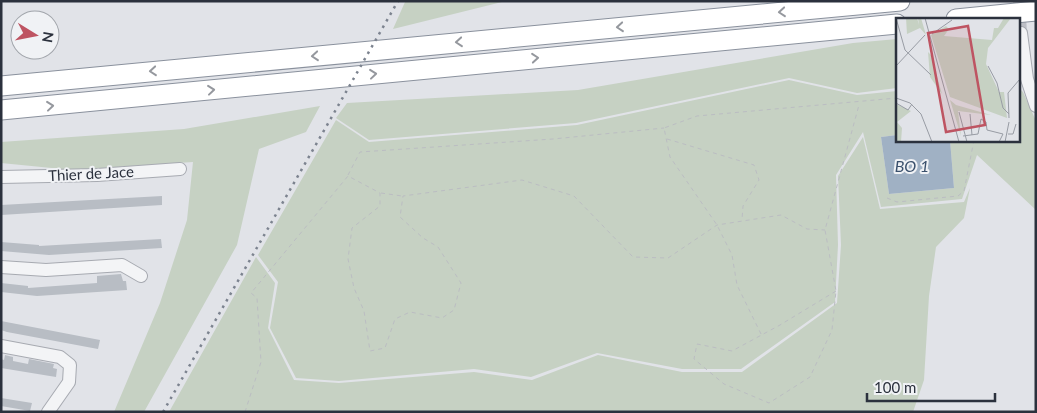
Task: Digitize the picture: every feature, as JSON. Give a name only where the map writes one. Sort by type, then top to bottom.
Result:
[{"type":"highway","points":[[1,86],[900,1]]},
{"type":"highway","points":[[966,18],[1036,11]]},
{"type":"highway","points":[[1,110],[896,24]]},
{"type":"street","points":[[1021,33],[1026,79],[1036,106]]},
{"type":"street","name":"Thier de Jace","points":[[1,176],[97,175],[180,170]]},
{"type":"street","points":[[1,267],[46,270],[122,265],[141,276]]},
{"type":"street","points":[[1,346],[60,357],[70,365],[69,382],[48,412]]},
{"type":"path","points":[[245,412],[261,362],[257,298],[251,293],[348,176],[360,152],[553,139],[664,128],[697,116],[896,98]]},
{"type":"path","points":[[836,291],[732,351],[697,344],[694,359],[724,384],[769,403],[810,377],[832,330],[836,291],[825,230],[859,106]]},
{"type":"path","points":[[664,128],[670,156],[717,225],[732,255],[737,285],[762,335]]},
{"type":"path","points":[[667,139],[754,165],[759,180],[743,206],[742,221]]},
{"type":"path","points":[[887,198],[897,202],[958,196],[964,191],[974,141]]},
{"type":"path","points":[[348,176],[380,193],[403,196],[522,180],[574,196],[633,257],[668,258],[717,225],[742,221],[781,216],[807,229],[825,230]]},
{"type":"path","points":[[380,193],[380,206],[352,228],[348,259],[354,288],[364,311],[370,351],[385,348],[395,319],[410,312],[442,318],[454,310],[461,283],[438,247],[422,238],[400,217],[403,196]]},
{"type":"green space","points":[[407,1],[527,1],[502,2],[393,29]]},
{"type":"green space","points":[[896,39],[896,88],[857,93],[789,78],[576,123],[369,140],[336,118],[347,103],[578,90],[853,43]]},
{"type":"green space","points":[[789,80],[857,95],[896,91],[896,135],[881,137],[889,194],[954,188],[950,141],[1020,141],[1020,89],[1036,121],[1036,210],[977,155],[962,199],[881,207],[863,132],[836,175],[838,245],[835,302],[741,369],[682,369],[597,353],[531,377],[474,369],[339,381],[296,378],[270,328],[278,282],[258,255],[336,120],[369,142],[577,125]]},
{"type":"green space","points":[[320,106],[306,132],[259,149],[237,245],[144,412],[114,412],[160,303],[187,220],[193,162],[72,170],[1,163],[1,142],[184,129]]},
{"type":"green space","points":[[863,137],[880,209],[964,202],[970,188],[964,218],[936,247],[929,296],[924,380],[913,412],[169,412],[256,257],[275,283],[268,328],[294,380],[339,383],[474,372],[532,380],[598,355],[682,372],[742,372],[837,303],[841,245],[838,176]]},
{"type":"water","name":"BO 1","points":[[896,135],[896,141],[950,141],[954,188],[889,194],[881,137]]},
{"type":"building","points":[[162,196],[162,205],[1,215],[1,205]]},
{"type":"building","points":[[161,239],[162,248],[49,255],[1,251],[1,242],[39,246]]},
{"type":"building","points":[[121,274],[123,281],[126,281],[127,290],[37,296],[1,292],[1,283],[28,286],[28,288],[97,283],[97,276]]},
{"type":"building","points":[[1,321],[100,340],[98,349],[7,332],[1,330]]},
{"type":"building","points":[[5,355],[13,357],[13,361],[28,364],[29,359],[54,364],[53,368],[57,369],[56,377],[1,368],[1,359],[4,360]]},
{"type":"building","points":[[1,398],[32,403],[30,411],[1,406]]},
{"type":"tunnel","points":[[1019,1],[1021,33]]},
{"type":"railway","points":[[163,412],[398,1]]}]
